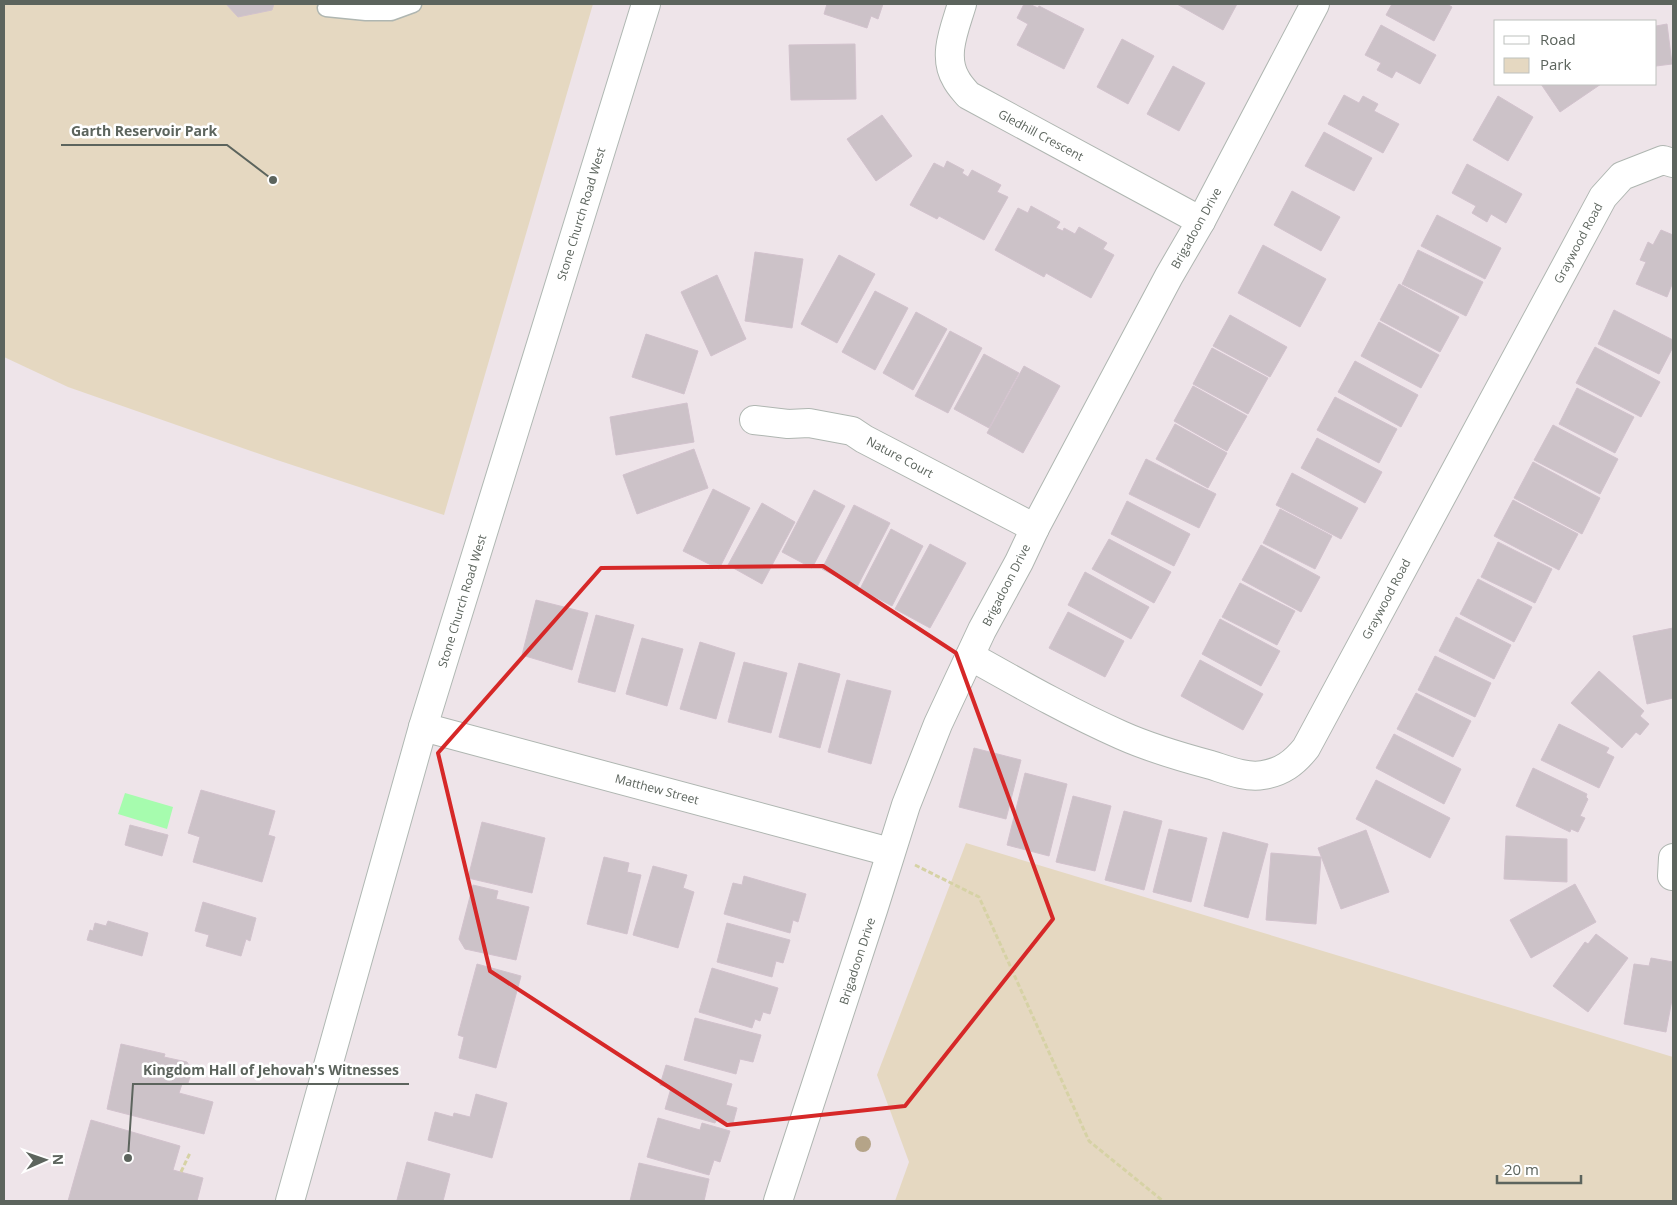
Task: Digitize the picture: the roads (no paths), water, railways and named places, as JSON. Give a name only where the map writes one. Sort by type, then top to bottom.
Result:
[{"type":"street","name":"Stone Church Road West","points":[[290,1201],[423,727],[646,4]]},
{"type":"street","name":"Gledhill Crescent","points":[[962,4],[950,46],[950,66],[956,79],[968,95],[1201,221]]},
{"type":"street","name":"Brigadoon Drive","points":[[778,1201],[869,925],[890,852],[906,805],[938,724],[1035,528],[1169,276],[1201,221],[1315,4]]},
{"type":"street","name":"Graywood Road","points":[[970,656],[1062,707],[1123,736],[1247,775],[1261,776],[1288,767],[1306,748],[1603,197],[1622,176],[1663,160],[1673,163]]},
{"type":"street","name":"Nature Court","points":[[754,420],[788,424],[809,423],[852,431],[1035,528]]},
{"type":"street","name":"Matthew Street","points":[[423,727],[890,852]]},
{"type":"lane","points":[[326,8],[366,12],[391,12],[413,4]]},
{"type":"place","name":"Garth Reservoir Park","points":[[273,180]]},
{"type":"place","name":"Kingdom Hall of Jehovah's Witnesses","points":[[128,1158]]}]
